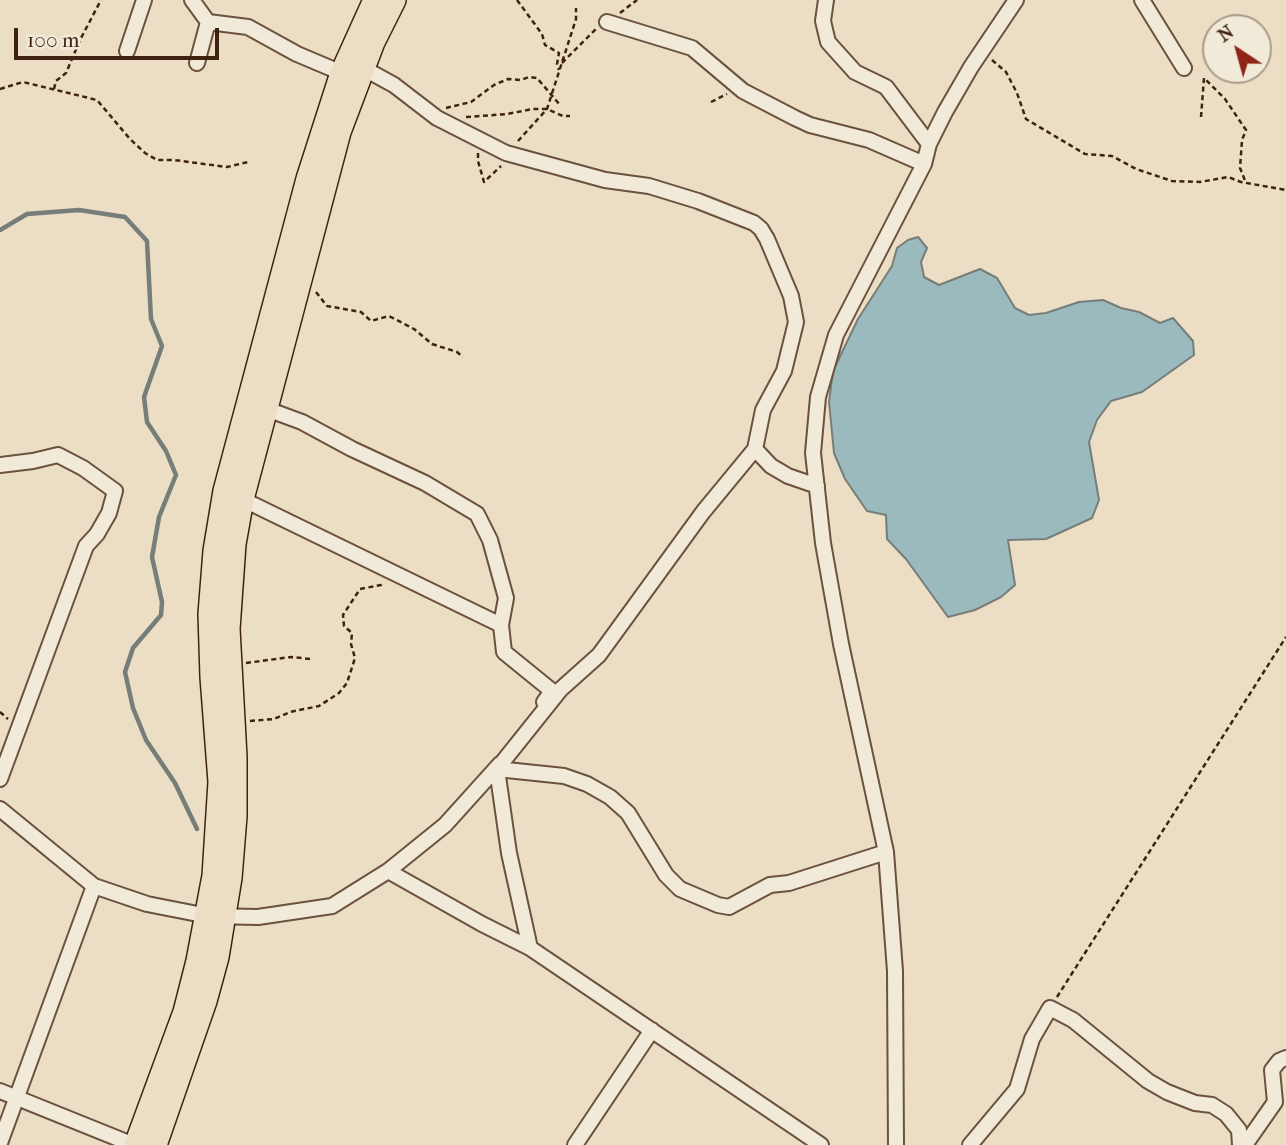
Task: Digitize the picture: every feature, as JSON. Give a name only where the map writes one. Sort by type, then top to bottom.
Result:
[{"type":"main road","points":[[155,1145],[205,1002],[216,917],[214,876],[220,782],[211,627],[215,551],[225,491],[307,179],[352,70],[375,0]]},
{"type":"main road","points":[[135,1145],[230,878],[235,816],[229,587],[242,499],[339,132],[352,70],[373,42],[394,0]]},
{"type":"street","points":[[127,51],[144,0]]},
{"type":"street","points":[[194,0],[208,22],[197,63]]},
{"type":"street","points":[[826,0],[823,21],[828,42],[855,72],[886,87],[929,144]]},
{"type":"street","points":[[897,1145],[895,971],[886,852],[841,644],[823,543],[813,453],[818,397],[836,335],[924,164],[929,144],[981,52],[1016,0]]},
{"type":"street","points":[[1142,0],[1184,68]]},
{"type":"street","points":[[0,809],[94,886],[147,904],[216,917],[270,915],[332,906],[388,871],[445,825],[497,769],[561,689],[599,655],[703,512],[755,449],[763,410],[784,371],[796,322],[791,296],[761,229],[754,223],[698,201],[649,186],[604,180],[507,153],[437,118],[394,85],[297,54],[248,27],[208,22]]},
{"type":"street","points":[[607,22],[692,48],[743,91],[795,118],[810,125],[869,140],[924,164]]},
{"type":"street","points":[[264,408],[302,422],[425,483],[477,514],[490,540],[506,598],[501,625],[504,652],[552,691],[497,769],[509,853],[530,948]]},
{"type":"street","points":[[755,449],[771,466],[788,476],[817,486]]},
{"type":"street","points":[[0,465],[58,455],[83,468],[115,491],[109,513],[86,547],[0,779]]},
{"type":"street","points":[[242,499],[501,625]]},
{"type":"street","points":[[497,769],[564,776],[587,784],[610,797],[628,813],[666,875],[680,889],[729,908],[770,884],[789,883],[886,852]]},
{"type":"street","points":[[388,871],[530,948],[821,1145]]},
{"type":"street","points":[[0,1143],[94,886]]},
{"type":"street","points":[[970,1145],[1017,1089],[1032,1040],[1050,1009],[1073,1020],[1148,1081],[1167,1092],[1212,1105],[1226,1114],[1240,1130],[1242,1145]]},
{"type":"street","points":[[575,1145],[652,1030]]},
{"type":"street","points":[[1242,1145],[1275,1102],[1272,1070],[1279,1061],[1286,1058]]},
{"type":"street","points":[[0,1091],[135,1145]]},
{"type":"path","points":[[54,89],[56,81],[66,73],[101,0]]},
{"type":"path","points":[[517,0],[542,34],[545,45],[559,53],[559,70]]},
{"type":"path","points":[[473,136],[484,181],[502,165],[507,153],[547,109],[576,19],[576,8]]},
{"type":"path","points":[[561,64],[590,35]]},
{"type":"path","points":[[981,52],[1006,72],[1026,119],[1085,154],[1112,156],[1136,169],[1172,181],[1200,182],[1227,177],[1286,190]]},
{"type":"path","points":[[416,104],[436,109],[471,102],[494,85],[508,79],[521,80],[529,77],[537,78],[560,105]]},
{"type":"path","points":[[1200,117],[1204,78],[1225,99],[1246,130],[1242,140],[1240,167],[1246,183]]},
{"type":"path","points":[[0,89],[23,82],[97,100],[130,139],[157,160],[227,167],[248,162]]},
{"type":"path","points":[[457,118],[533,109],[547,109],[570,116]]},
{"type":"path","points":[[298,281],[317,292],[327,306],[361,312],[370,321],[390,316],[414,329],[432,344],[457,352],[463,357]]},
{"type":"path","points":[[232,722],[274,719],[290,712],[319,706],[339,693],[347,683],[355,658],[351,643],[352,633],[344,626],[343,615],[360,589],[381,585],[387,571]]},
{"type":"path","points":[[1050,1009],[1286,637]]},
{"type":"path","points":[[229,663],[260,663],[292,657],[312,659]]},
{"type":"water","points":[[918,237],[927,248],[921,262],[924,277],[939,285],[980,269],[997,278],[1015,308],[1029,315],[1046,313],[1079,302],[1103,300],[1139,312],[1160,323],[1173,318],[1193,341],[1194,355],[1142,392],[1111,401],[1097,420],[1089,442],[1099,500],[1092,518],[1046,539],[1008,540],[1015,585],[1001,597],[975,610],[948,617],[906,559],[887,539],[886,515],[867,511],[845,479],[834,453],[829,402],[833,371],[858,319],[892,266],[897,248]]},
{"type":"waterway","points":[[0,230],[27,214],[79,210],[125,217],[147,241],[151,319],[162,346],[144,397],[147,422],[166,451],[176,475],[159,517],[152,557],[162,602],[161,615],[133,648],[125,672],[133,708],[146,740],[175,783],[197,829]]}]
